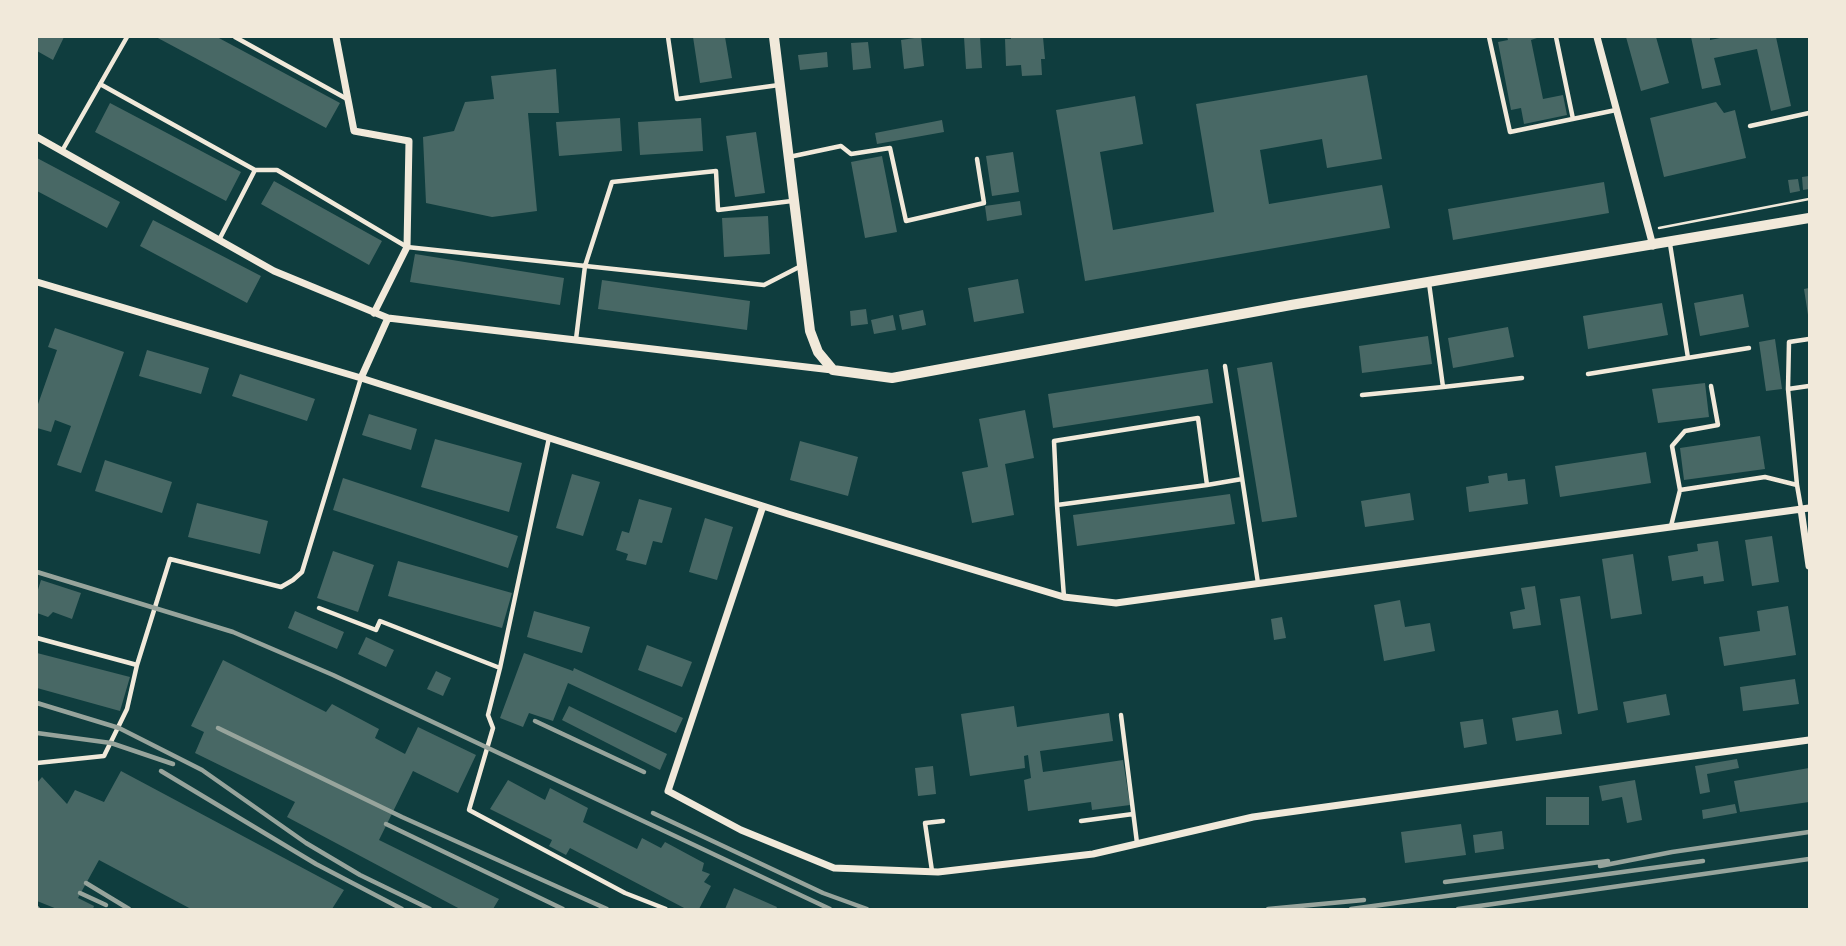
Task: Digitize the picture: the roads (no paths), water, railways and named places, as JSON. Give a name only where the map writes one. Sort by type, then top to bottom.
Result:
[{"type":"street","points":[[336,37],[354,131],[409,141],[407,247],[374,313]]},
{"type":"street","points":[[774,37],[810,331],[818,352],[833,370]]},
{"type":"street","points":[[1597,37],[1653,246]]},
{"type":"street","points":[[37,137],[274,271],[388,318],[892,378],[1291,305],[1809,218]]},
{"type":"street","points":[[37,282],[361,378],[763,506],[1064,597],[1116,603],[1805,509],[1809,566]]},
{"type":"street","points":[[361,378],[388,318]]},
{"type":"street","points":[[763,506],[668,791],[741,830],[834,868],[933,872],[1093,854],[1253,817],[1809,740]]},
{"type":"lane","points":[[62,151],[127,37]]},
{"type":"lane","points":[[235,37],[348,99]]},
{"type":"lane","points":[[668,37],[677,99],[779,85]]},
{"type":"lane","points":[[1489,37],[1510,132],[1617,110]]},
{"type":"lane","points":[[1556,37],[1573,119]]},
{"type":"lane","points":[[100,84],[255,170],[277,170],[407,247],[764,285],[802,265]]},
{"type":"lane","points":[[1750,126],[1809,113]]},
{"type":"lane","points":[[788,157],[841,146],[851,154],[890,148],[906,221],[984,204],[977,159]]},
{"type":"lane","points":[[219,240],[255,170]]},
{"type":"lane","points":[[576,340],[585,266],[612,182],[716,171],[718,210],[794,201]]},
{"type":"lane","points":[[1670,243],[1688,358]]},
{"type":"lane","points":[[1429,282],[1443,387]]},
{"type":"lane","points":[[1805,509],[1797,485],[1788,389],[1789,342],[1809,339]]},
{"type":"lane","points":[[1588,374],[1749,348]]},
{"type":"lane","points":[[1224,366],[1258,584]]},
{"type":"lane","points":[[37,763],[104,756],[127,709],[137,665],[170,559],[281,587],[302,572],[361,378]]},
{"type":"lane","points":[[1362,395],[1522,378]]},
{"type":"lane","points":[[1671,527],[1680,490],[1672,446],[1685,431],[1718,425],[1711,386]]},
{"type":"lane","points":[[1788,389],[1809,386]]},
{"type":"lane","points":[[1064,597],[1054,441],[1198,418],[1207,485]]},
{"type":"lane","points":[[549,438],[488,715],[493,728],[470,810],[625,894],[666,909]]},
{"type":"lane","points":[[1680,490],[1765,477],[1797,485]]},
{"type":"lane","points":[[1057,505],[1242,479]]},
{"type":"lane","points":[[319,608],[376,630],[380,621],[500,668]]},
{"type":"lane","points":[[37,638],[137,665]]},
{"type":"lane","points":[[1121,715],[1137,844]]},
{"type":"lane","points":[[1081,821],[1133,814]]},
{"type":"lane","points":[[933,872],[925,824],[943,821]]},
{"type":"railway","points":[[37,572],[233,632],[333,675],[830,909]]},
{"type":"railway","points":[[37,703],[119,728],[202,770],[306,843],[360,875],[430,909]]},
{"type":"railway","points":[[535,721],[644,772]]},
{"type":"railway","points":[[218,728],[402,817],[607,909]]},
{"type":"railway","points":[[37,733],[111,743],[173,764]]},
{"type":"railway","points":[[161,771],[316,864],[402,909]]},
{"type":"railway","points":[[653,813],[823,893],[867,909]]},
{"type":"railway","points":[[386,824],[563,909]]},
{"type":"railway","points":[[1600,866],[1672,852],[1809,832]]},
{"type":"railway","points":[[1458,909],[1809,859]]},
{"type":"railway","points":[[1445,882],[1608,861]]},
{"type":"railway","points":[[1351,909],[1703,861]]},
{"type":"railway","points":[[86,883],[129,909]]},
{"type":"railway","points":[[80,893],[106,905]]},
{"type":"railway","points":[[1268,909],[1364,900]]}]
